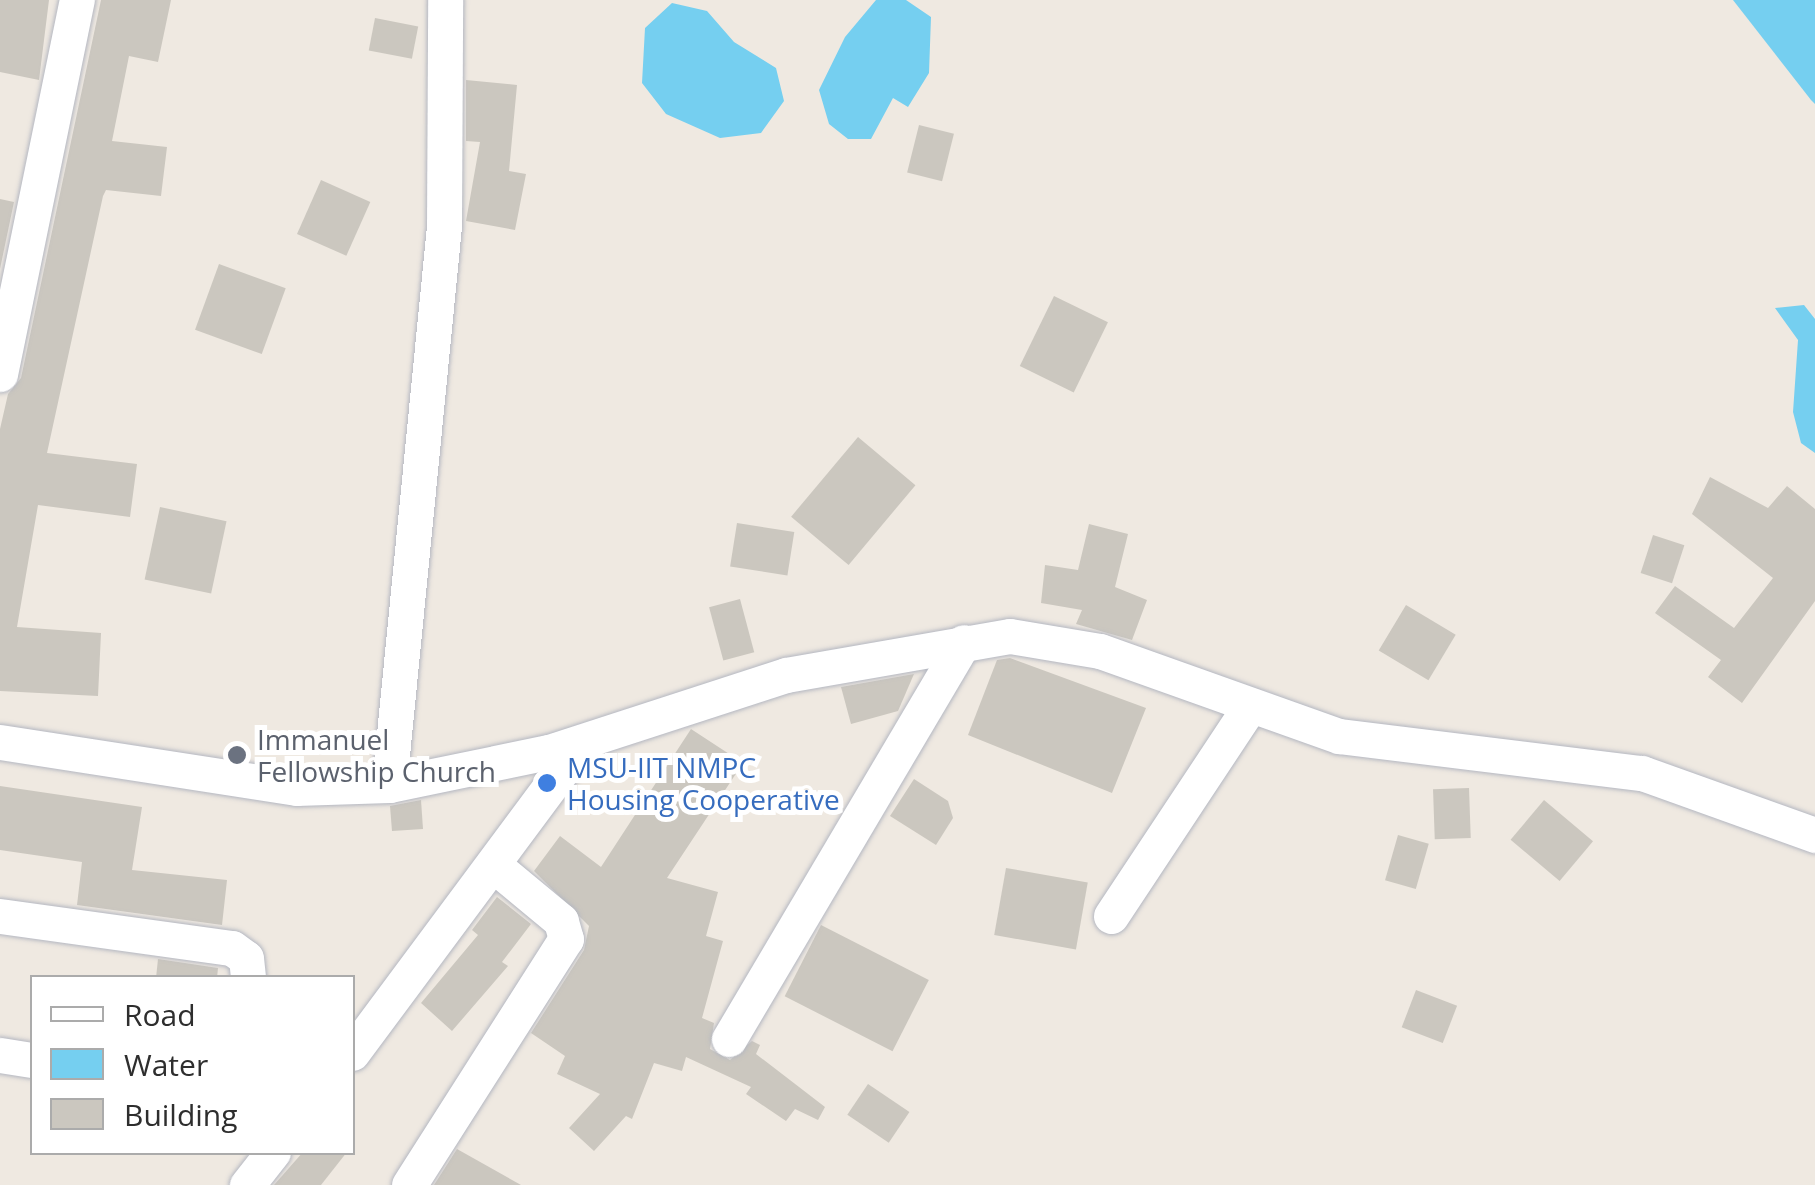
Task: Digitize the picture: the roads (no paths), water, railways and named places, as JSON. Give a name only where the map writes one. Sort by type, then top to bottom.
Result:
[{"type":"street","points":[[0,374],[77,0]]},
{"type":"street","points":[[389,786],[444,226],[444,0]]},
{"type":"street","points":[[0,742],[296,788],[389,786],[583,742],[786,675],[1010,636],[1060,640],[1339,736],[1642,774],[1815,835]]},
{"type":"street","points":[[728,1039],[964,642]]},
{"type":"street","points":[[1111,916],[1250,706]]},
{"type":"street","points":[[355,1049],[496,867],[583,742]]},
{"type":"street","points":[[409,1185],[566,939],[561,920],[496,867]]},
{"type":"street","points":[[0,916],[232,948],[246,958],[248,975]]},
{"type":"street","points":[[0,1056],[30,1060]]},
{"type":"street","points":[[247,1185],[271,1155]]},
{"type":"water","points":[[876,0],[906,0],[931,17],[929,73],[908,107],[893,98],[871,139],[848,139],[829,124],[819,90],[845,37]]},
{"type":"water","points":[[1733,0],[1815,0],[1815,104],[1811,100]]},
{"type":"water","points":[[672,3],[707,11],[734,42],[776,68],[784,101],[761,133],[720,138],[666,114],[642,83],[645,28]]},
{"type":"water","points":[[1804,305],[1815,319],[1815,453],[1801,443],[1793,412],[1798,340],[1775,308]]},
{"type":"place","name":"Immanuel Fellowship Church","points":[[237,755]]},
{"type":"place","name":"MSU-IIT NMPC Housing Cooperative","points":[[547,783]]}]
